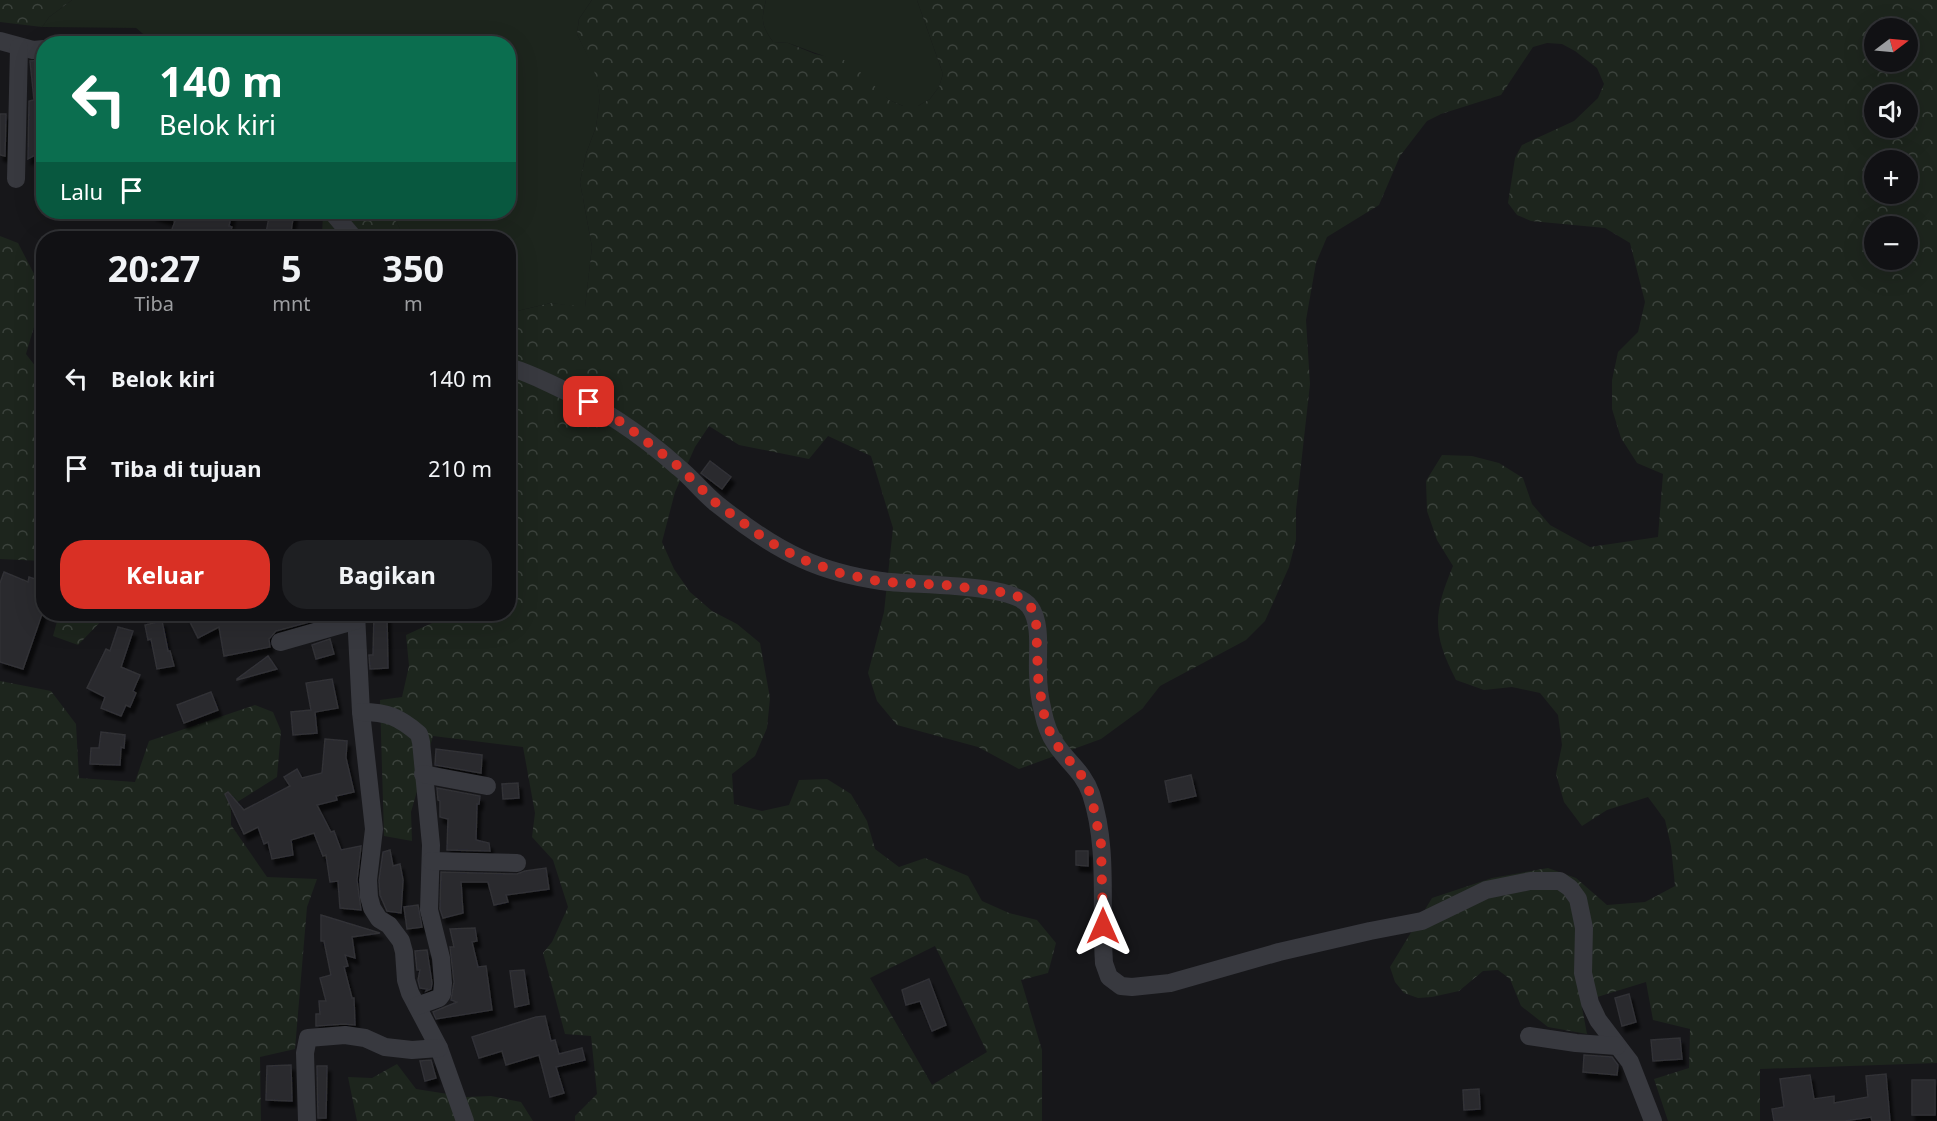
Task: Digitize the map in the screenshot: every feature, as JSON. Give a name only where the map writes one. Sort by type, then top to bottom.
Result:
[{"type":"street","points":[[0,41],[36,50]]},
{"type":"street","points":[[16,180],[19,47]]},
{"type":"street","points":[[338,219],[348,231]]},
{"type":"street","points":[[516,369],[589,402],[624,424],[678,466],[716,503],[768,541],[801,559],[840,573],[882,582],[945,585],[1000,592],[1017,596],[1030,605],[1036,619],[1038,677],[1043,711],[1049,730],[1056,744],[1082,776],[1091,795],[1101,844],[1104,963],[1109,976],[1121,986],[1170,983],[1279,952],[1422,921],[1486,890],[1530,881],[1560,881],[1570,888],[1578,899],[1584,928],[1583,973],[1590,1003],[1598,1020],[1630,1062],[1653,1121]]},
{"type":"street","points":[[280,642],[345,621]]},
{"type":"street","points":[[357,621],[361,711],[374,830],[368,880],[369,897],[372,908],[379,919],[389,925],[401,941],[406,980],[439,1048],[465,1121]]},
{"type":"street","points":[[361,711],[382,712],[402,721],[419,734],[431,861],[429,910],[441,958],[442,994],[435,1001],[417,1006]]},
{"type":"street","points":[[423,774],[487,786]]},
{"type":"street","points":[[431,861],[517,863]]},
{"type":"street","points":[[307,1121],[305,1053],[308,1038],[345,1035],[365,1038],[385,1047],[412,1050],[439,1048]]},
{"type":"street","points":[[1530,1036],[1617,1046]]},
{"type":"green space","points":[[0,0],[72,0],[49,17],[42,27],[0,22]]},
{"type":"green space","points":[[72,0],[592,0],[579,19],[577,34],[595,70],[600,98],[596,127],[586,154],[580,182],[592,247],[585,308],[551,303],[516,311],[516,231],[401,231],[395,219],[516,219],[516,36],[146,36],[136,28],[42,27],[49,17]]},
{"type":"green space","points":[[592,0],[766,0],[763,22],[773,42],[788,43],[815,54],[844,60],[855,67],[889,100],[903,106],[918,106],[930,99],[939,87],[943,74],[917,0],[1937,0],[1937,1063],[1760,1069],[1760,1121],[1668,1121],[1654,1079],[1689,1068],[1690,1029],[1653,1020],[1646,982],[1581,1002],[1587,1034],[1548,1027],[1521,1006],[1510,979],[1498,970],[1483,971],[1459,991],[1432,997],[1418,998],[1404,993],[1395,982],[1390,967],[1432,898],[1492,878],[1548,868],[1576,878],[1607,905],[1645,902],[1675,886],[1671,846],[1665,820],[1648,797],[1607,810],[1582,826],[1564,802],[1556,774],[1562,745],[1558,715],[1540,693],[1512,687],[1484,690],[1456,680],[1439,636],[1439,611],[1453,566],[1437,540],[1427,511],[1426,481],[1442,455],[1472,456],[1499,463],[1523,478],[1532,504],[1550,525],[1590,547],[1658,537],[1663,474],[1637,463],[1621,438],[1612,409],[1612,380],[1618,352],[1638,332],[1645,302],[1630,243],[1605,228],[1531,221],[1517,215],[1508,203],[1515,158],[1522,145],[1574,121],[1598,98],[1604,84],[1597,68],[1575,51],[1562,44],[1547,43],[1533,47],[1501,95],[1441,114],[1427,121],[1400,156],[1379,205],[1327,237],[1316,263],[1306,320],[1310,384],[1296,510],[1296,540],[1289,567],[1265,621],[1246,640],[1160,686],[1142,709],[1101,739],[1019,769],[978,747],[897,725],[877,701],[868,673],[884,612],[893,528],[871,456],[828,436],[809,459],[739,445],[709,426],[695,447],[675,492],[662,542],[674,569],[690,592],[712,611],[737,624],[760,643],[770,698],[767,728],[755,756],[732,774],[734,804],[762,811],[789,805],[799,780],[827,779],[851,794],[867,821],[875,849],[899,867],[925,858],[968,876],[982,901],[1009,913],[1037,920],[1056,943],[1048,973],[1021,980],[1042,1050],[1042,1121],[575,1121],[575,1116],[597,1094],[591,1036],[565,1034],[543,953],[552,942],[568,907],[553,860],[532,837],[535,813],[523,747],[433,736],[411,812],[412,841],[384,836],[380,700],[402,697],[409,666],[406,635],[432,623],[431,621],[516,621],[516,311],[551,303],[585,307],[592,247],[580,182],[586,154],[596,127],[600,98],[594,70],[577,34],[579,19]],"holes":[[[935,946],[987,1052],[932,1085],[870,978]]]},
{"type":"green space","points":[[766,0],[917,0],[943,74],[939,87],[930,99],[918,106],[903,106],[889,100],[829,58],[788,43],[773,42],[763,22]]},
{"type":"green space","points":[[323,219],[395,219],[401,231],[322,231]]},
{"type":"green space","points":[[0,236],[18,243],[36,278],[34,327],[26,354],[36,367],[36,461],[34,464],[36,466],[36,561],[0,559]]},
{"type":"green space","points":[[57,621],[101,621],[78,645],[53,636]]},
{"type":"green space","points":[[0,681],[51,691],[76,724],[79,778],[135,782],[149,741],[255,705],[273,712],[281,731],[277,777],[231,806],[231,825],[267,877],[317,879],[307,907],[295,1049],[260,1057],[261,1121],[0,1121]]},
{"type":"green space","points":[[397,1064],[416,1089],[467,1097],[491,1096],[521,1102],[533,1121],[357,1121],[348,1077],[372,1078]]},
{"type":"building","points":[[30,61],[36,61],[36,154],[28,159],[29,101],[34,100]]},
{"type":"building","points":[[0,114],[6,114],[5,156],[0,155]]},
{"type":"building","points":[[169,219],[230,219],[229,226],[232,227],[231,231],[171,231],[175,221]]},
{"type":"building","points":[[269,219],[293,219],[291,231],[266,231]]},
{"type":"building","points":[[710,461],[731,477],[722,489],[701,473]]},
{"type":"building","points":[[4,572],[28,582],[29,577],[36,579],[36,621],[40,621],[23,669],[0,662],[0,583]]},
{"type":"building","points":[[162,621],[168,651],[170,651],[174,666],[157,669],[151,639],[148,640],[145,625]]},
{"type":"building","points":[[190,621],[313,621],[276,631],[269,639],[270,647],[224,656],[219,627],[198,638]]},
{"type":"building","points":[[374,621],[387,621],[388,668],[370,669],[369,655],[373,655]]},
{"type":"building","points":[[118,627],[133,631],[121,667],[140,675],[133,691],[136,693],[130,707],[126,705],[121,716],[101,708],[105,697],[87,688],[106,649],[110,651]]},
{"type":"building","points":[[330,639],[334,654],[316,659],[312,645]]},
{"type":"building","points":[[268,656],[277,669],[237,680],[237,679]]},
{"type":"building","points":[[332,679],[338,708],[315,712],[317,733],[293,735],[291,712],[311,710],[306,683]]},
{"type":"building","points":[[211,692],[218,710],[184,723],[177,705]]},
{"type":"building","points":[[101,732],[125,735],[124,748],[121,747],[120,765],[90,764],[91,748],[99,748]]},
{"type":"building","points":[[325,739],[347,741],[346,758],[354,792],[336,796],[337,800],[317,805],[331,832],[334,831],[341,850],[361,846],[357,880],[361,910],[340,908],[338,881],[330,882],[326,855],[323,856],[314,833],[291,840],[293,855],[272,859],[268,842],[264,844],[258,827],[244,834],[225,794],[228,792],[244,810],[290,786],[284,777],[297,769],[302,778],[322,773]]},
{"type":"building","points":[[436,749],[482,755],[481,773],[435,765]]},
{"type":"building","points":[[1191,775],[1196,796],[1169,802],[1165,781]]},
{"type":"building","points":[[518,783],[519,798],[503,799],[502,784]]},
{"type":"building","points":[[437,788],[480,796],[479,804],[477,804],[476,840],[489,843],[490,851],[447,850],[448,819],[440,817]]},
{"type":"building","points":[[390,850],[393,866],[400,864],[403,880],[401,913],[387,911],[380,895],[379,880],[383,852]]},
{"type":"building","points":[[1076,851],[1088,851],[1088,866],[1076,865]]},
{"type":"building","points":[[546,868],[549,889],[506,895],[508,902],[494,905],[488,882],[461,882],[463,913],[443,918],[440,909],[441,872],[517,874]]},
{"type":"building","points":[[418,905],[422,927],[407,929],[404,907]]},
{"type":"building","points":[[321,915],[380,933],[352,937],[355,958],[345,955],[348,966],[344,967],[352,998],[354,998],[355,1025],[316,1026],[316,1014],[320,1014],[319,1001],[326,1001],[320,978],[331,975],[324,941],[321,941]]},
{"type":"building","points":[[475,928],[477,941],[472,942],[478,967],[486,966],[492,1010],[436,1019],[433,1012],[457,1002],[451,1000],[454,982],[450,947],[454,947],[450,929]]},
{"type":"building","points":[[427,950],[432,983],[431,989],[426,991],[427,989],[420,988],[418,980],[420,970],[417,970],[415,951]]},
{"type":"building","points":[[524,970],[529,1004],[515,1007],[510,971]]},
{"type":"building","points":[[929,979],[946,1025],[932,1031],[920,1001],[906,1005],[902,990]]},
{"type":"building","points":[[1629,994],[1636,1022],[1622,1026],[1615,998]]},
{"type":"building","points":[[545,1016],[551,1041],[555,1040],[559,1054],[582,1048],[585,1060],[556,1067],[564,1093],[550,1097],[539,1055],[506,1065],[502,1051],[479,1058],[472,1037]]},
{"type":"building","points":[[1680,1038],[1682,1059],[1653,1061],[1651,1040]]},
{"type":"building","points":[[1584,1055],[1612,1057],[1618,1065],[1617,1075],[1583,1072]]},
{"type":"building","points":[[431,1060],[436,1078],[425,1081],[420,1061]]},
{"type":"building","points":[[291,1065],[292,1101],[266,1100],[267,1066]]},
{"type":"building","points":[[317,1066],[327,1066],[326,1118],[318,1118]]},
{"type":"building","points":[[1886,1074],[1890,1121],[1872,1121],[1871,1117],[1845,1121],[1774,1121],[1772,1109],[1784,1107],[1780,1079],[1810,1075],[1814,1099],[1834,1096],[1834,1103],[1868,1097],[1866,1076]]},
{"type":"building","points":[[1912,1080],[1935,1080],[1935,1115],[1912,1115]]},
{"type":"building","points":[[1479,1089],[1480,1109],[1464,1110],[1463,1090]]},
{"type":"route","points":[[589,402],[624,424],[678,466],[716,503],[768,541],[801,559],[840,573],[882,582],[945,585],[1000,592],[1017,596],[1030,605],[1036,619],[1038,677],[1043,711],[1049,730],[1056,744],[1082,776],[1091,795],[1101,844],[1103,926]]}]
